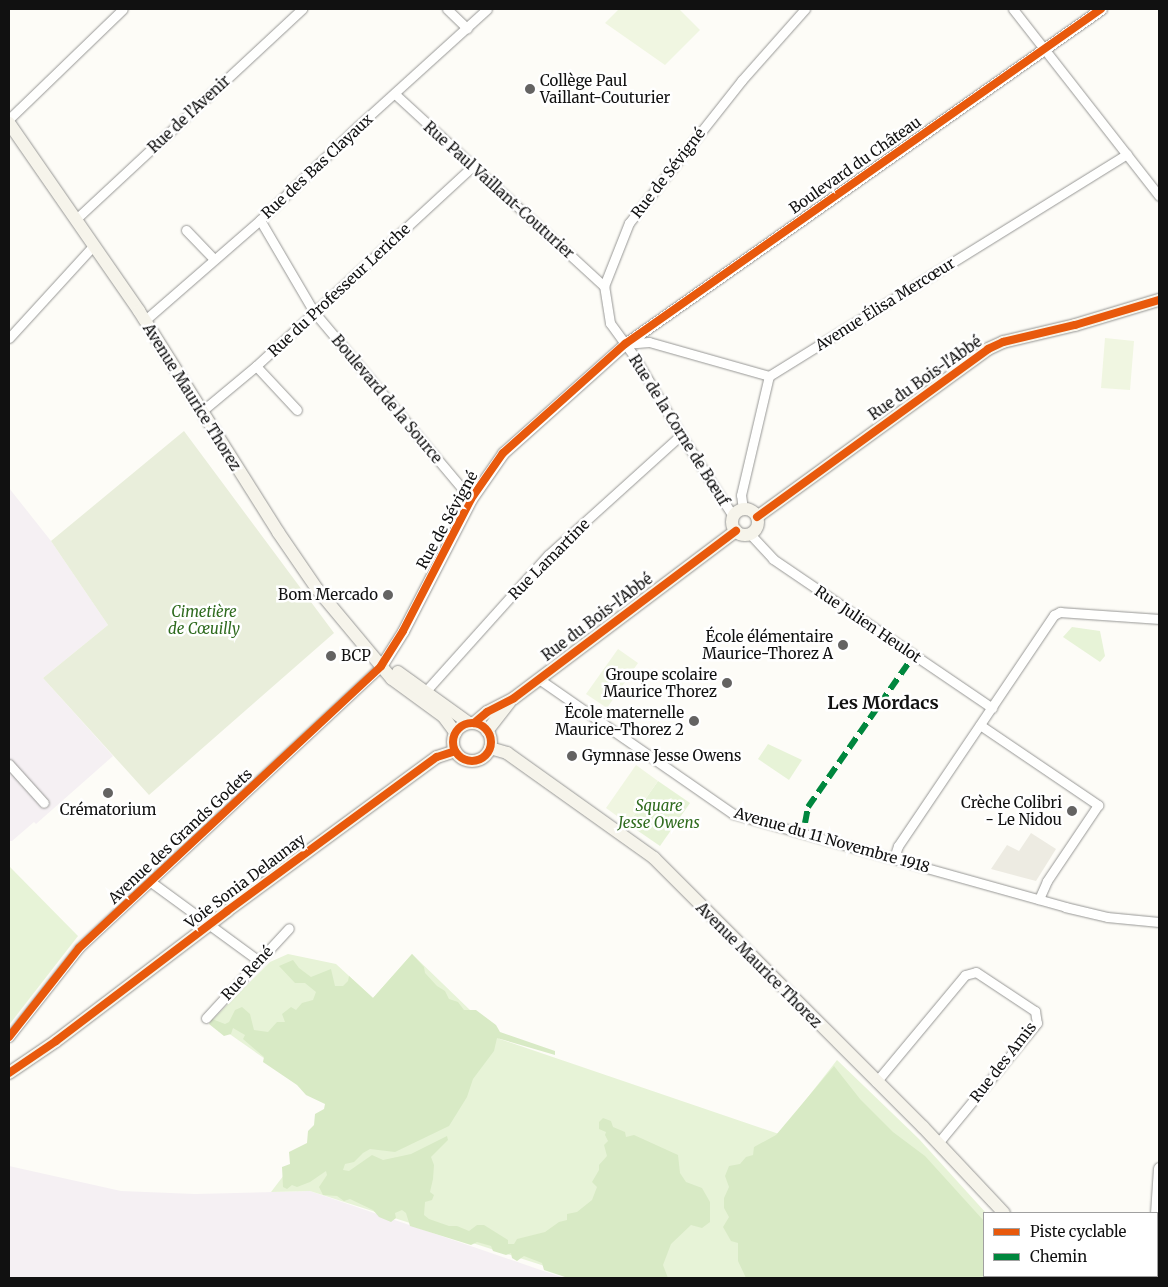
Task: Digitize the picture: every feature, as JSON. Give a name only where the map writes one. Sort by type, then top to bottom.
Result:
[{"type":"main road","name":"Avenue Maurice Thorez","points":[[9,123],[94,245],[202,411],[280,536],[316,589],[392,679],[443,716],[456,733]]},
{"type":"main road","name":"Rue du Bois-l'Abbé","points":[[757,517],[988,349],[1003,342],[1075,325],[1159,300]]},
{"type":"main road","points":[[751,510],[757,517],[756,528],[750,534],[742,534],[736,531],[732,524],[738,513],[751,510]]},
{"type":"main road","name":"Rue du Bois-l'Abbé","points":[[472,723],[487,712],[514,698],[736,531]]},
{"type":"main road","name":"Avenue Maurice Thorez","points":[[381,666],[397,672],[472,723]]},
{"type":"main road","name":"Rue du Bois-l'Abbé","points":[[487,731],[514,698]]},
{"type":"main road","points":[[472,723],[487,731],[490,748],[478,760],[469,761],[461,758],[456,751],[453,739],[456,733],[472,723]]},
{"type":"main road","name":"Avenue Maurice Thorez","points":[[490,748],[506,753],[654,858],[938,1143],[1003,1212]]},
{"type":"main road","name":"Voie Sonia Delaunay","points":[[9,1073],[56,1041],[210,924],[436,757],[456,751]]},
{"type":"main road","name":"Voie Sonia Delaunay","points":[[9,1082],[56,1041]]},
{"type":"street","points":[[9,119],[123,9]]},
{"type":"street","name":"Rue de l’Avenir","points":[[76,219],[302,9]]},
{"type":"street","points":[[447,9],[466,28]]},
{"type":"street","name":"Rue des Bas Clayaux","points":[[144,321],[260,220],[358,126],[487,9]]},
{"type":"street","name":"Rue de Sévigné","points":[[604,286],[629,223],[742,80],[805,9]]},
{"type":"street","points":[[1013,9],[1159,196]]},
{"type":"street","name":"Boulevard du Château","points":[[625,344],[1101,9]]},
{"type":"street","name":"Rue Paul Vaillant-Couturier","points":[[394,94],[604,286]]},
{"type":"street","name":"Avenue Élisa Mercœur","points":[[770,376],[1127,154]]},
{"type":"street","name":"Rue du Professeur Leriche","points":[[202,411],[256,366],[473,166]]},
{"type":"street","name":"Boulevard de la Source","points":[[260,220],[314,312],[471,499]]},
{"type":"street","points":[[186,230],[214,259]]},
{"type":"street","points":[[9,338],[94,245]]},
{"type":"street","points":[[604,286],[610,323],[625,344],[649,342],[770,376],[738,513]]},
{"type":"street","name":"Rue de Sévigné","points":[[381,666],[405,626],[471,499],[503,452],[625,344]]},
{"type":"street","name":"Rue de la Corne de Bœuf","points":[[625,344],[681,435],[738,513]]},
{"type":"street","points":[[256,366],[297,410]]},
{"type":"street","name":"Rue Lamartine","points":[[425,692],[548,555],[681,435]]},
{"type":"street","name":"Rue Julien Heulot","points":[[750,534],[773,559],[992,708]]},
{"type":"street","points":[[894,858],[898,846],[1054,615],[1060,612],[1159,619]]},
{"type":"street","name":"Avenue des Grands Godets","points":[[9,1037],[79,948],[381,666]]},
{"type":"street","name":"Avenue du 11 Novembre 1918","points":[[539,679],[733,814],[1107,917],[1159,922]]},
{"type":"street","points":[[980,725],[1098,805],[1046,881],[1039,899]]},
{"type":"street","points":[[9,764],[44,803]]},
{"type":"street","points":[[151,882],[259,961]]},
{"type":"street","name":"Rue René","points":[[206,1018],[289,928]]},
{"type":"street","name":"Rue des Amis","points":[[876,1082],[965,975],[976,972],[1034,1012],[1037,1023],[938,1143]]},
{"type":"street","points":[[1156,1212],[1159,1168]]},
{"type":"shaded area","points":[[9,488],[51,541],[108,625],[43,678],[113,756],[36,824],[34,822],[12,841],[9,841]]},
{"type":"shaded area","points":[[1031,833],[1056,849],[1036,881],[991,869],[1007,845],[1019,851]]},
{"type":"shaded area","points":[[9,1166],[121,1191],[195,1194],[310,1191],[564,1278],[9,1278]]},
{"type":"green space","points":[[619,9],[679,9],[700,30],[665,65],[605,23]]},
{"type":"green space","points":[[1105,338],[1134,341],[1130,390],[1101,388]]},
{"type":"green space","name":"Cimetière de Cœuilly","points":[[184,431],[334,633],[149,795],[43,678],[108,625],[51,541]]},
{"type":"green space","points":[[1072,627],[1100,631],[1105,656],[1100,662],[1063,637]]},
{"type":"green space","points":[[618,649],[638,663],[607,708],[586,694]]},
{"type":"green space","points":[[768,744],[802,760],[789,780],[758,759]]},
{"type":"green space","points":[[636,765],[658,781],[628,824],[606,808]]},
{"type":"green space","name":"Square Jesse Owens","points":[[658,781],[690,803],[660,846],[628,824]]},
{"type":"green space","points":[[9,866],[78,936],[9,1025]]},
{"type":"green space","points":[[288,954],[336,964],[373,998],[412,954],[500,1039],[779,1134],[837,1060],[919,1139],[985,1212],[983,1212],[983,1277],[1044,1278],[582,1278],[310,1191],[271,1192],[335,1108],[211,1021],[270,962]]},
{"type":"green space","points":[[412,954],[424,967],[425,973],[437,986],[445,991],[449,999],[458,1002],[464,1010],[476,1010],[496,1025],[500,1032],[555,1051],[555,1055],[497,1038],[494,1051],[473,1079],[467,1097],[449,1126],[395,1152],[370,1149],[354,1162],[345,1164],[343,1170],[349,1171],[372,1155],[383,1160],[411,1154],[447,1136],[448,1140],[431,1157],[434,1165],[430,1192],[434,1195],[432,1200],[425,1202],[424,1215],[429,1219],[469,1231],[477,1225],[484,1225],[508,1240],[508,1244],[514,1244],[517,1239],[545,1232],[559,1222],[567,1220],[567,1214],[577,1212],[592,1200],[597,1187],[592,1182],[599,1170],[599,1165],[607,1156],[604,1145],[608,1141],[605,1135],[606,1132],[599,1129],[599,1122],[603,1118],[611,1121],[613,1127],[625,1132],[626,1137],[634,1135],[678,1155],[680,1173],[686,1182],[702,1188],[710,1202],[710,1222],[702,1228],[691,1225],[671,1244],[663,1265],[668,1278],[568,1278],[544,1270],[542,1263],[524,1256],[517,1261],[512,1258],[511,1253],[506,1255],[493,1251],[491,1246],[477,1242],[471,1245],[410,1226],[406,1213],[402,1210],[395,1213],[396,1218],[391,1222],[379,1217],[373,1210],[350,1199],[344,1201],[337,1196],[323,1195],[319,1187],[327,1175],[326,1171],[310,1182],[297,1187],[292,1185],[287,1189],[283,1187],[282,1167],[290,1164],[289,1152],[307,1143],[308,1131],[314,1125],[315,1114],[324,1109],[325,1104],[306,1095],[297,1085],[263,1062],[264,1057],[243,1039],[245,1035],[233,1028],[231,1034],[224,1036],[209,1024],[212,1019],[225,1024],[229,1022],[235,1010],[242,1007],[250,1014],[254,1030],[268,1032],[277,1022],[285,1022],[282,1014],[291,1007],[296,1010],[302,1003],[313,1000],[316,992],[305,983],[295,983],[279,966],[293,960],[299,968],[311,977],[331,969],[335,986],[343,986],[348,981],[349,976],[373,998]]},
{"type":"green space","points":[[834,1066],[860,1099],[893,1132],[925,1156],[983,1220],[983,1277],[1041,1278],[746,1278],[738,1261],[738,1243],[731,1241],[723,1227],[729,1217],[724,1208],[724,1198],[729,1187],[725,1176],[729,1166],[740,1164],[746,1157],[753,1155],[754,1147],[776,1135]]},
{"type":"marked path","points":[[805,823],[808,807],[914,655]]},
{"type":"cycle path","points":[[9,1037],[79,948],[381,666],[403,631],[471,499],[503,453],[625,344],[1101,9]]},
{"type":"cycle path","points":[[757,517],[988,349],[1003,342],[1075,325],[1159,300]]},
{"type":"cycle path","points":[[474,723],[487,712],[514,698],[736,531]]},
{"type":"cycle path","points":[[472,723],[485,729],[491,742],[485,755],[472,761],[459,755],[453,742],[459,729],[472,723]]},
{"type":"cycle path","points":[[9,1073],[56,1041],[227,911],[437,757],[455,751]]},
{"type":"place","name":"Collège Paul Vaillant-Couturier","points":[[530,89]]},
{"type":"place","name":"Bom Mercado","points":[[388,595]]},
{"type":"place","name":"École élémentaire Maurice-Thorez A","points":[[843,645]]},
{"type":"place","name":"BCP","points":[[331,656]]},
{"type":"place","name":"Groupe scolaire Maurice Thorez","points":[[727,683]]},
{"type":"place","name":"École maternelle Maurice-Thorez 2","points":[[694,721]]},
{"type":"place","name":"Gymnase Jesse Owens","points":[[572,756]]},
{"type":"place","name":"Crématorium","points":[[108,793]]},
{"type":"place","name":"Crèche Colibri - Le Nidou","points":[[1072,811]]},
{"type":"district","name":"Les Mordacs","points":[[883,703]]}]
